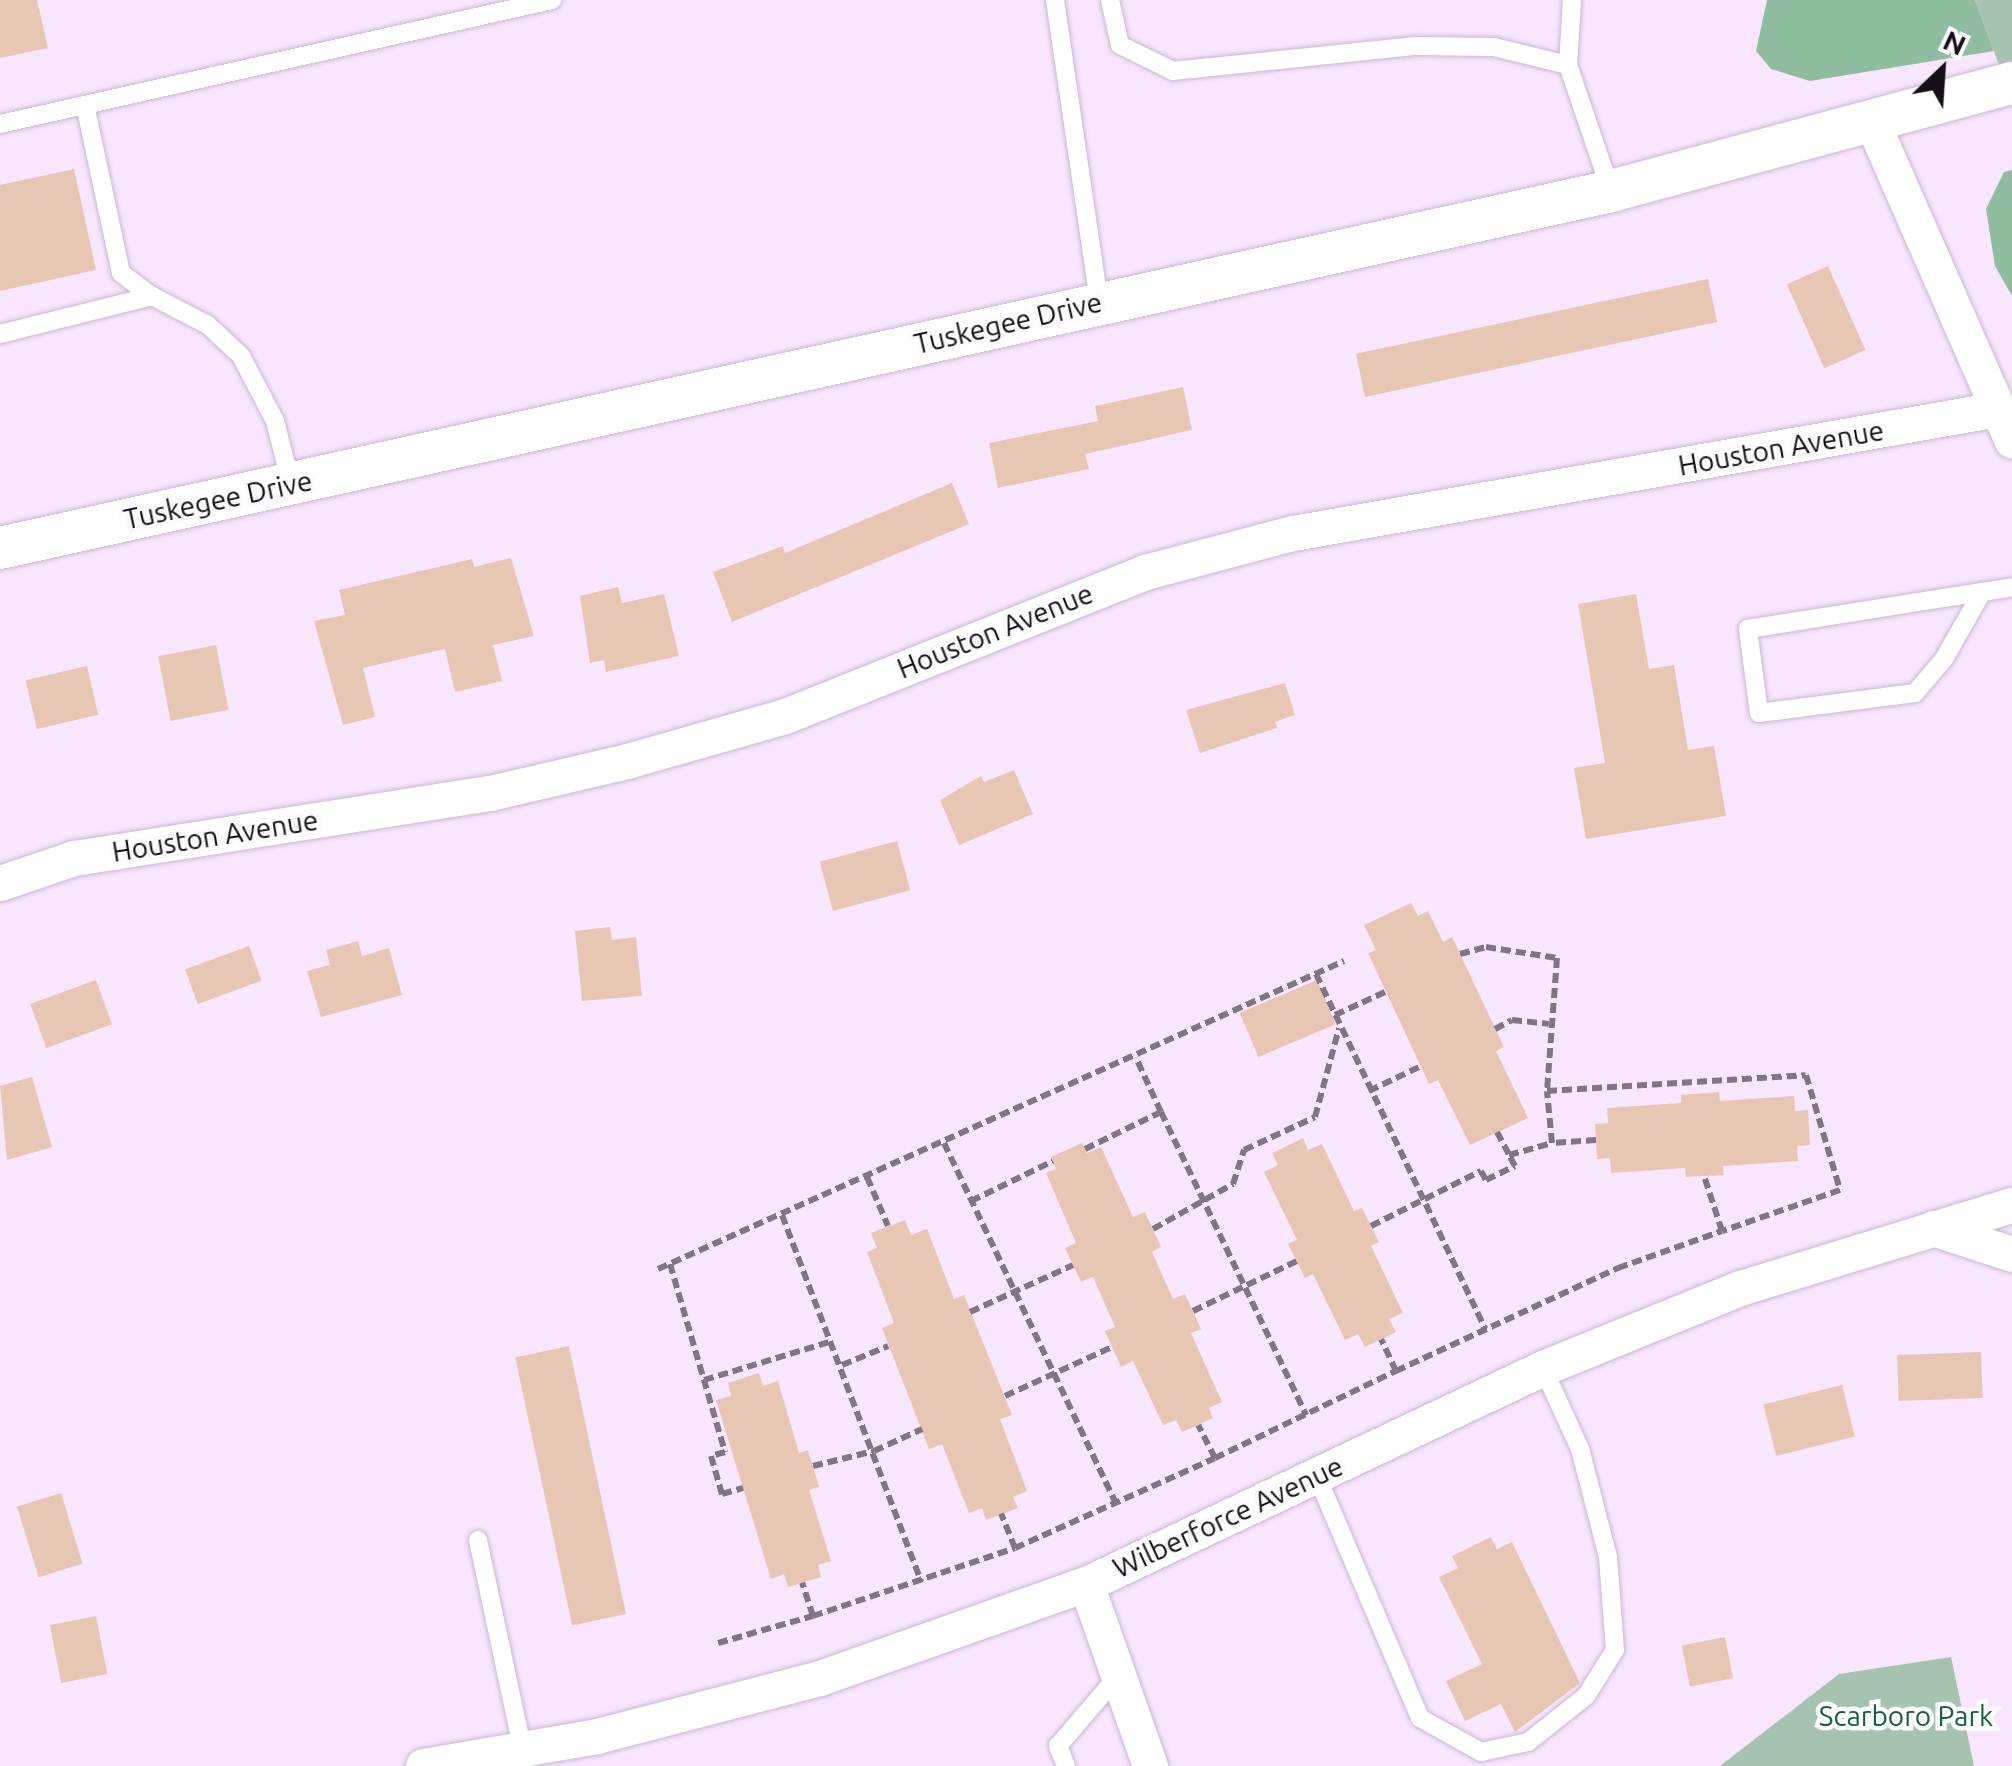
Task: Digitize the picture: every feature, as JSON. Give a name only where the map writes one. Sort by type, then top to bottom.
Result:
[{"type":"street","name":"Tuskegee Drive","points":[[0,548],[1611,191],[2012,82]]},
{"type":"street","points":[[1872,122],[2005,425]]},
{"type":"street","name":"Houston Avenue","points":[[0,883],[74,858],[490,793],[627,761],[785,716],[1145,572],[1294,533],[2005,425]]},
{"type":"street","points":[[1932,1229],[2012,1184]]},
{"type":"street","name":"Wilberforce Avenue","points":[[423,1766],[524,1752],[820,1678],[1086,1584],[1543,1368],[1740,1288],[2012,1205]]},
{"type":"street","points":[[1932,1229],[2012,1254]]},
{"type":"street","points":[[1086,1584],[1150,1766]]},
{"type":"lane","points":[[0,124],[552,0]]},
{"type":"lane","points":[[1055,0],[1099,303]]},
{"type":"lane","points":[[1110,0],[1120,45],[1173,72],[1416,46],[1494,47],[1568,65]]},
{"type":"lane","points":[[1572,0],[1568,65],[1611,191]]},
{"type":"lane","points":[[84,104],[122,273],[152,296],[208,325],[240,356],[275,421],[292,484]]},
{"type":"lane","points":[[0,334],[152,296]]},
{"type":"lane","points":[[1982,592],[1944,659],[1915,693],[1760,713],[1748,629],[2012,587]]},
{"type":"lane","points":[[1316,1474],[1420,1718],[1449,1740],[1482,1752],[1528,1742],[1586,1696],[1615,1650],[1608,1557],[1585,1468],[1543,1368]]},
{"type":"lane","points":[[478,1540],[524,1752]]},
{"type":"lane","points":[[1066,1766],[1058,1746],[1119,1676]]},
{"type":"path","points":[[1460,954],[1486,946],[1557,958],[1549,1024],[1547,1091],[1552,1143]]},
{"type":"path","points":[[658,1270],[1344,962]]},
{"type":"path","points":[[1316,974],[1485,1330]]},
{"type":"path","points":[[1335,1015],[1385,992]]},
{"type":"path","points":[[1496,1030],[1512,1020],[1549,1024]]},
{"type":"path","points":[[1153,1229],[1204,1205],[1233,1184],[1244,1150],[1315,1117],[1340,1026]]},
{"type":"path","points":[[1136,1058],[1306,1415]]},
{"type":"path","points":[[1370,1091],[1421,1066]]},
{"type":"path","points":[[718,1644],[1015,1548],[1618,1268],[1840,1190],[1806,1074],[1547,1091]]},
{"type":"path","points":[[1085,1150],[1162,1112]]},
{"type":"path","points":[[1371,1226],[1481,1171],[1486,1180],[1515,1166],[1497,1132]]},
{"type":"path","points":[[1509,1155],[1552,1143],[1596,1140]]},
{"type":"path","points":[[944,1143],[1116,1503]]},
{"type":"path","points":[[971,1200],[1053,1162]]},
{"type":"path","points":[[1704,1176],[1722,1231]]},
{"type":"path","points":[[867,1177],[888,1226]]},
{"type":"path","points":[[782,1215],[842,1364],[921,1581]]},
{"type":"path","points":[[1193,1310],[1297,1261]]},
{"type":"path","points":[[670,1264],[726,1452],[711,1456],[722,1494],[743,1488]]},
{"type":"path","points":[[970,1312],[1073,1265]]},
{"type":"path","points":[[1381,1339],[1396,1371]]},
{"type":"path","points":[[704,1380],[832,1341]]},
{"type":"path","points":[[842,1364],[888,1346]]},
{"type":"path","points":[[1005,1396],[1112,1347]]},
{"type":"path","points":[[1198,1425],[1215,1458]]},
{"type":"path","points":[[813,1466],[874,1451],[922,1429]]},
{"type":"path","points":[[1002,1514],[1015,1548]]},
{"type":"path","points":[[802,1582],[813,1616]]},
{"type":"green space","points":[[1767,0],[1975,0],[1994,51],[1810,81],[1771,69],[1756,51]]},
{"type":"green space","points":[[1975,0],[2012,0],[2012,102],[1994,51]]},
{"type":"green space","points":[[2012,170],[2012,296],[1995,266],[1986,209],[2004,172]]},
{"type":"green space","name":"Scarboro Park","points":[[1951,1657],[1974,1766],[1720,1766],[1839,1674]]},
{"type":"building","points":[[0,0],[37,0],[48,48],[0,58]]},
{"type":"building","points":[[74,169],[96,270],[0,291],[0,185]]},
{"type":"building","points":[[1828,266],[1865,350],[1824,368],[1787,284]]},
{"type":"building","points":[[1708,279],[1717,322],[1365,397],[1356,354]]},
{"type":"building","points":[[1183,387],[1192,430],[1085,454],[1089,469],[998,488],[989,443],[1098,421],[1095,406]]},
{"type":"building","points":[[952,483],[969,524],[732,622],[713,572],[783,546],[785,553]]},
{"type":"building","points":[[511,558],[534,636],[493,645],[502,681],[455,692],[445,649],[363,668],[375,717],[343,725],[314,621],[345,615],[339,590],[472,559],[474,567]]},
{"type":"building","points":[[618,587],[622,603],[664,594],[679,656],[606,672],[604,660],[590,663],[580,596]]},
{"type":"building","points":[[1636,594],[1649,669],[1674,665],[1688,750],[1714,746],[1726,816],[1586,839],[1574,768],[1605,763],[1578,604]]},
{"type":"building","points":[[216,645],[229,710],[171,721],[158,656]]},
{"type":"building","points":[[87,666],[98,715],[37,729],[26,680]]},
{"type":"building","points":[[1285,683],[1295,715],[1275,722],[1277,728],[1200,753],[1186,710]]},
{"type":"building","points":[[1014,770],[1033,814],[959,845],[940,800],[981,776],[984,782]]},
{"type":"building","points":[[897,841],[910,890],[833,911],[820,862]]},
{"type":"building","points":[[1411,903],[1418,916],[1428,911],[1443,942],[1452,937],[1504,1047],[1496,1051],[1528,1118],[1470,1145],[1438,1080],[1429,1084],[1368,953],[1376,950],[1364,925]]},
{"type":"building","points":[[610,927],[612,940],[636,937],[642,996],[582,1001],[575,931]]},
{"type":"building","points":[[358,941],[362,956],[389,948],[402,995],[321,1017],[307,971],[330,965],[326,950]]},
{"type":"building","points":[[249,946],[262,981],[198,1004],[185,969]]},
{"type":"building","points":[[96,980],[112,1024],[46,1048],[30,1004]]},
{"type":"building","points":[[1317,980],[1336,1024],[1258,1057],[1240,1013]]},
{"type":"building","points":[[32,1077],[52,1147],[7,1160],[0,1086]]},
{"type":"building","points":[[1719,1092],[1720,1101],[1794,1096],[1795,1111],[1808,1110],[1810,1145],[1797,1146],[1798,1161],[1723,1166],[1724,1175],[1686,1177],[1685,1168],[1611,1173],[1610,1158],[1597,1159],[1595,1124],[1608,1123],[1607,1108],[1681,1103],[1681,1095]]},
{"type":"building","points":[[1303,1138],[1308,1150],[1322,1144],[1354,1211],[1362,1208],[1379,1242],[1371,1246],[1403,1313],[1389,1319],[1396,1332],[1365,1347],[1358,1334],[1345,1340],[1313,1274],[1305,1278],[1288,1244],[1297,1240],[1264,1172],[1278,1165],[1272,1153]]},
{"type":"building","points":[[1082,1143],[1087,1153],[1101,1147],[1133,1217],[1145,1212],[1161,1247],[1152,1252],[1173,1299],[1185,1294],[1201,1329],[1191,1333],[1222,1402],[1209,1408],[1213,1418],[1182,1432],[1176,1420],[1163,1425],[1133,1361],[1121,1367],[1105,1331],[1115,1327],[1093,1277],[1081,1282],[1065,1248],[1076,1243],[1046,1173],[1056,1169],[1051,1157]]},
{"type":"building","points":[[905,1220],[911,1235],[927,1229],[954,1299],[964,1295],[1012,1415],[1000,1419],[1027,1491],[1013,1497],[1018,1508],[986,1520],[982,1508],[969,1513],[942,1444],[929,1449],[882,1328],[894,1323],[867,1252],[877,1248],[871,1233]]},
{"type":"building","points":[[569,1346],[626,1614],[572,1625],[515,1357]]},
{"type":"building","points":[[1981,1352],[1983,1398],[1899,1401],[1897,1355]]},
{"type":"building","points":[[759,1373],[763,1386],[778,1381],[799,1453],[808,1450],[819,1487],[809,1490],[831,1561],[818,1565],[821,1577],[788,1587],[784,1574],[771,1579],[716,1400],[731,1396],[728,1383]]},
{"type":"building","points":[[1842,1385],[1855,1436],[1776,1456],[1763,1405]]},
{"type":"building","points":[[61,1493],[83,1564],[39,1577],[17,1506]]},
{"type":"building","points":[[1491,1537],[1497,1549],[1512,1542],[1580,1683],[1515,1732],[1501,1704],[1465,1721],[1446,1681],[1482,1664],[1439,1577],[1458,1568],[1452,1556]]},
{"type":"building","points":[[96,1616],[107,1674],[61,1683],[50,1625]]},
{"type":"building","points":[[1725,1637],[1733,1678],[1690,1687],[1682,1645]]}]
